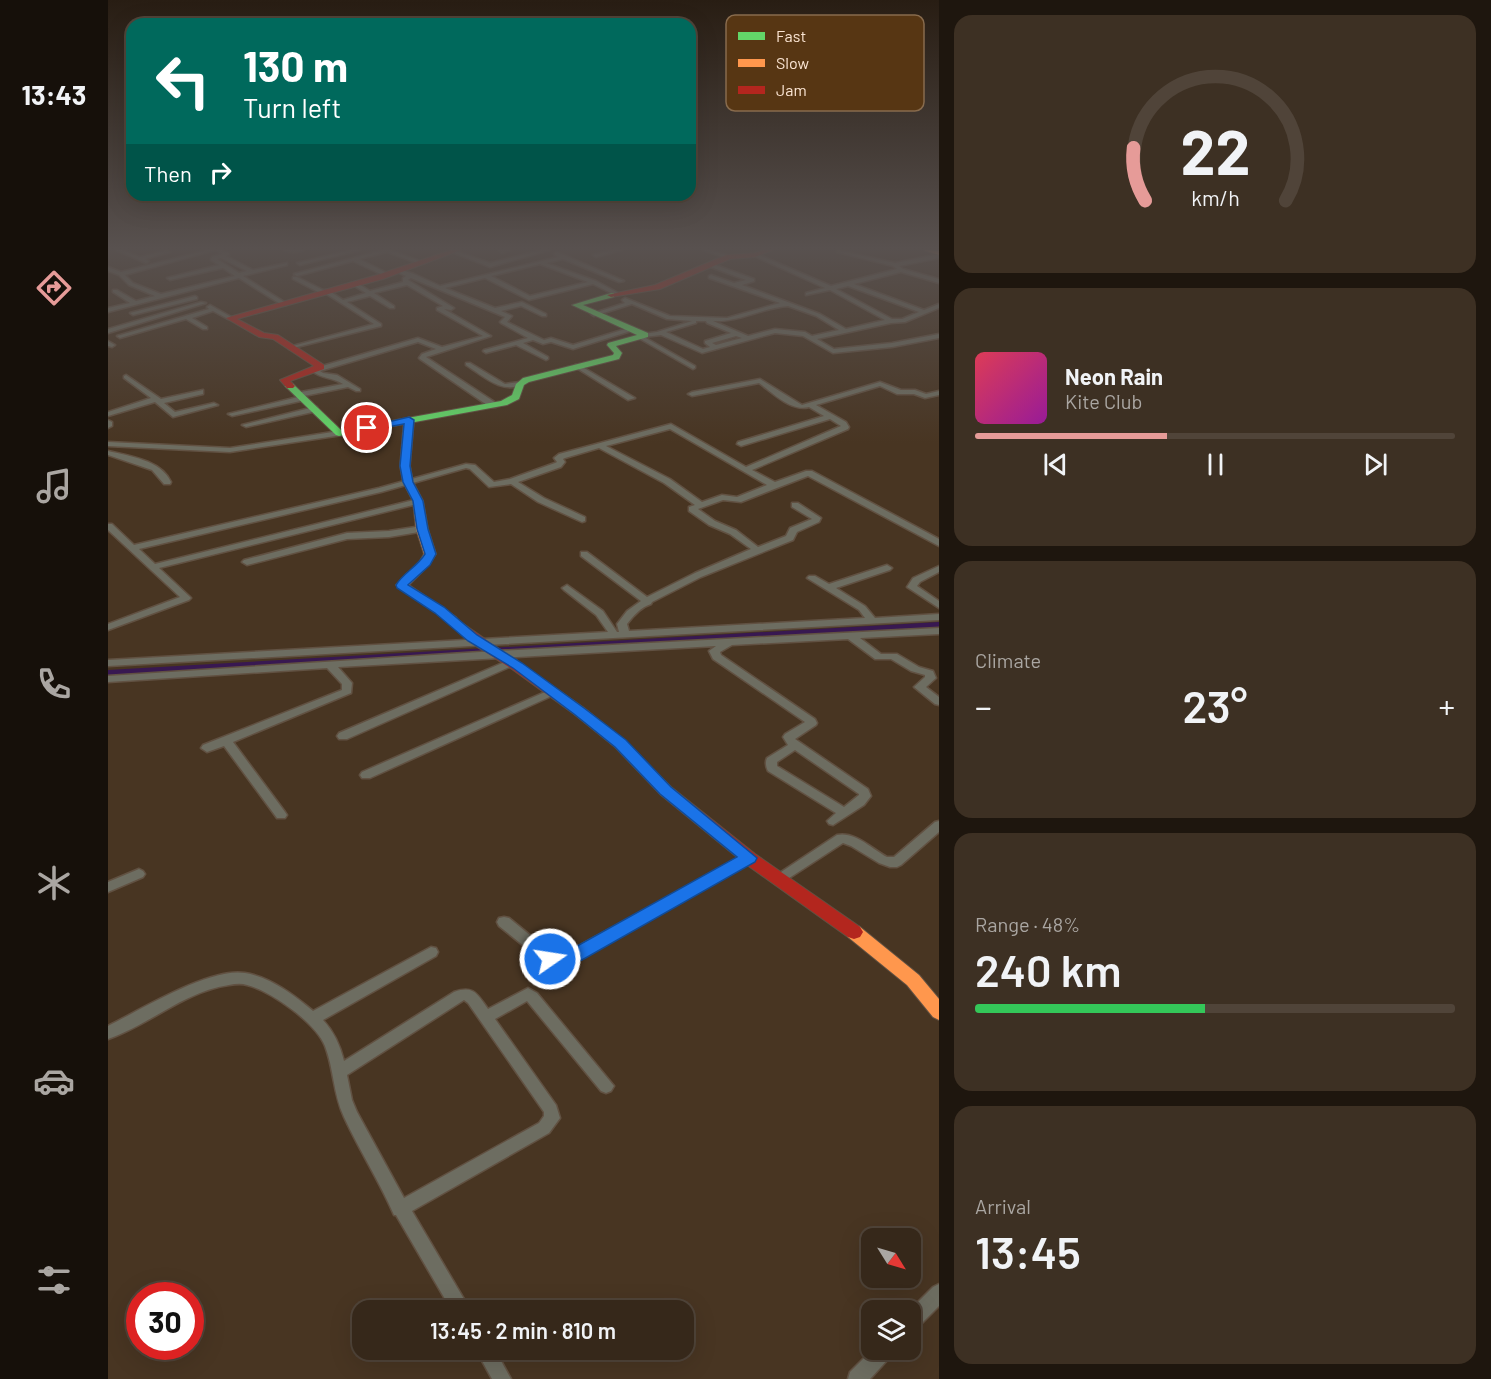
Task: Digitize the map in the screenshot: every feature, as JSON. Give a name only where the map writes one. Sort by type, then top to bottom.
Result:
[{"type":"street","points":[[108,331],[164,314]]},
{"type":"street","points":[[120,336],[196,314]]},
{"type":"street","points":[[224,314],[262,335],[275,338],[319,364],[321,367],[317,370]]},
{"type":"street","points":[[230,318],[244,314]]},
{"type":"street","points":[[291,348],[379,325],[361,314]]},
{"type":"street","points":[[449,314],[488,336],[424,355],[422,358],[493,405]]},
{"type":"street","points":[[505,314],[509,316],[503,322],[534,338],[543,342],[551,340],[573,347],[641,335],[701,320],[747,338]]},
{"type":"street","points":[[595,314],[641,335],[693,367]]},
{"type":"street","points":[[661,314],[669,318],[727,320],[745,314]]},
{"type":"street","points":[[816,314],[845,331]]},
{"type":"street","points":[[879,314],[891,321]]},
{"type":"street","points":[[811,338],[891,321],[899,322],[918,314]]},
{"type":"street","points":[[186,317],[205,328]]},
{"type":"street","points":[[468,364],[504,386],[520,384],[537,376],[616,357],[618,353],[611,345],[641,335],[667,335],[698,350],[716,348],[775,331],[801,333],[833,351],[892,345],[939,336]]},
{"type":"street","points":[[716,348],[706,342],[736,334]]},
{"type":"street","points":[[641,335],[656,353]]},
{"type":"street","points":[[486,351],[534,338]]},
{"type":"street","points":[[339,433],[286,383],[285,378],[418,340],[443,350]]},
{"type":"street","points":[[518,343],[546,358]]},
{"type":"street","points":[[577,366],[631,398]]},
{"type":"street","points":[[317,370],[321,375],[335,376],[358,390]]},
{"type":"street","points":[[126,377],[175,415],[214,405]]},
{"type":"street","points":[[692,394],[760,381],[795,405],[802,407],[880,384],[900,392],[915,392],[925,396],[939,393]]},
{"type":"street","points":[[108,444],[230,450],[493,405],[516,397],[520,384]]},
{"type":"street","points":[[232,414],[350,385]]},
{"type":"street","points":[[108,414],[158,400],[200,392]]},
{"type":"street","points":[[745,470],[845,427],[810,405]]},
{"type":"street","points":[[246,425],[314,409]]},
{"type":"street","points":[[741,444],[830,417]]},
{"type":"street","points":[[409,420],[405,466],[408,482],[418,501],[422,529],[430,558],[402,585],[440,610],[496,654],[512,662],[620,744],[666,791],[749,858],[866,940],[913,980],[939,1012]]},
{"type":"street","points":[[133,548],[371,493],[466,465],[472,467],[492,485],[512,481],[558,465],[561,462],[558,458],[562,456],[671,426],[774,485]]},
{"type":"street","points":[[598,445],[667,481],[700,505]]},
{"type":"street","points":[[108,453],[155,468],[166,478],[167,482]]},
{"type":"street","points":[[756,549],[733,532],[692,512],[692,509],[722,498],[738,500],[809,472],[939,543]]},
{"type":"street","points":[[512,481],[541,500],[582,519]]},
{"type":"street","points":[[153,567],[418,501]]},
{"type":"street","points":[[625,634],[623,619],[630,611],[692,577],[756,549],[790,538],[793,530],[816,520],[795,505]]},
{"type":"street","points":[[108,526],[186,598],[108,627]]},
{"type":"street","points":[[247,562],[347,536],[389,534],[422,529]]},
{"type":"street","points":[[584,554],[648,602]]},
{"type":"street","points":[[828,588],[887,568]]},
{"type":"street","points":[[939,568],[916,580],[912,587],[939,605]]},
{"type":"street","points":[[812,578],[862,608],[872,620]]},
{"type":"street","points":[[567,588],[600,613],[614,634]]},
{"type":"street","points":[[108,663],[939,616]]},
{"type":"street","points":[[108,679],[496,654],[939,631]]},
{"type":"street","points":[[851,636],[879,657],[893,656],[915,669],[929,673],[931,678],[921,685],[920,690],[939,702]]},
{"type":"street","points":[[731,642],[716,650],[714,654],[811,721],[808,727],[789,737],[795,745],[864,792],[865,796],[860,802],[833,821]]},
{"type":"street","points":[[343,736],[512,662]]},
{"type":"street","points":[[207,748],[347,691],[347,683],[330,665]]},
{"type":"street","points":[[366,775],[552,692]]},
{"type":"street","points":[[226,741],[281,815]]},
{"type":"street","points":[[795,745],[771,761],[772,768],[844,813]]},
{"type":"street","points":[[779,879],[841,838],[853,841],[892,863],[897,862],[939,825]]},
{"type":"street","points":[[504,922],[550,959],[563,960],[749,858]]},
{"type":"street","points":[[108,887],[139,874]]},
{"type":"street","points":[[312,1018],[431,952]]},
{"type":"street","points":[[108,1033],[217,981],[239,978],[254,980],[312,1018],[331,1043],[347,1108],[400,1209],[455,1300]]},
{"type":"street","points":[[486,1017],[521,997],[528,994],[532,996],[606,1086]]},
{"type":"street","points":[[339,1072],[459,996],[470,995],[551,1110],[552,1118],[544,1128],[400,1209]]},
{"type":"street","points":[[921,1312],[939,1293]]},
{"type":"street","points":[[491,1360],[502,1379]]},
{"type":"street","points":[[857,1379],[875,1360]]},
{"type":"waterway","points":[[108,673],[939,625]]},
{"type":"traffic: fast","points":[[290,386],[339,433],[504,403],[516,397],[520,384],[526,380],[616,357],[618,353],[611,345],[645,335],[598,314]]},
{"type":"traffic: slow","points":[[409,420],[405,466],[408,482],[418,501],[422,529],[430,554],[425,563],[402,585],[452,620]]},
{"type":"traffic: slow","points":[[854,932],[913,980],[939,1012]]},
{"type":"traffic: jam","points":[[243,314],[230,318],[262,335],[275,337],[321,367],[284,380],[290,386]]},
{"type":"traffic: jam","points":[[452,620],[473,638],[517,666],[579,711],[620,744],[666,791],[749,858],[854,932]]},
{"type":"route","points":[[367,428],[409,420],[405,466],[408,482],[418,501],[422,529],[430,558],[404,581],[402,585],[405,589],[440,610],[473,638],[512,662],[579,711],[620,744],[666,791],[749,858],[576,955],[563,960],[550,959]]}]
